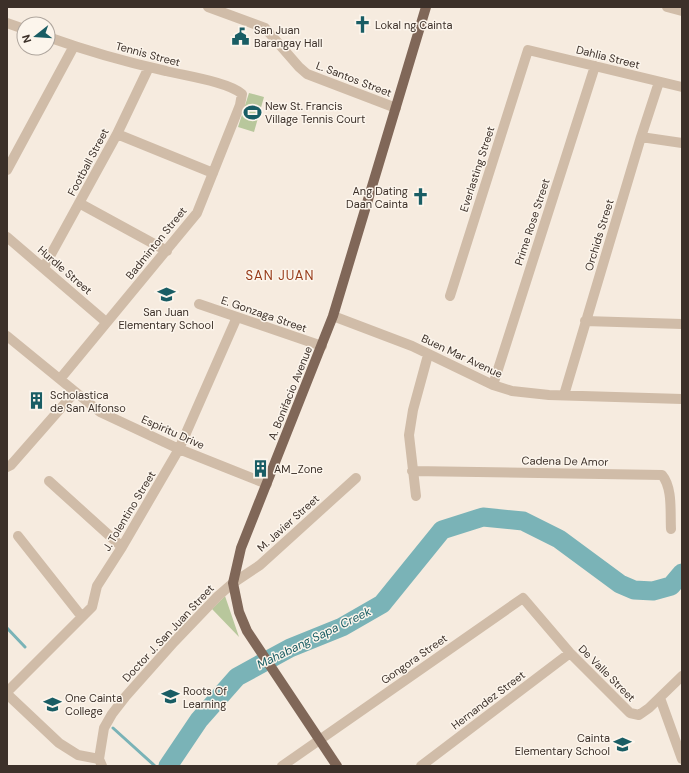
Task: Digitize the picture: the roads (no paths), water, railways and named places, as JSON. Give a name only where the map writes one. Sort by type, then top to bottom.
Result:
[{"type":"main road","name":"A. Bonifacio Avenue","points":[[337,766],[262,652],[251,638],[242,620],[233,583],[238,557],[333,316],[426,7]]},
{"type":"street","name":"L. Santos Street","points":[[208,7],[265,28],[307,74],[396,108]]},
{"type":"street","points":[[667,7],[682,11]]},
{"type":"street","name":"Tennis Street","points":[[56,40],[149,67],[229,87],[242,94]]},
{"type":"street","points":[[7,170],[74,46]]},
{"type":"street","name":"Dahlia Street","points":[[528,50],[682,87]]},
{"type":"street","name":"Everlasting Street","points":[[450,296],[528,50]]},
{"type":"street","name":"Prime Rose Street","points":[[493,385],[595,66]]},
{"type":"street","name":"Football Street","points":[[44,267],[117,134],[149,67]]},
{"type":"street","name":"Orchids Street","points":[[564,395],[641,137],[659,82]]},
{"type":"street","name":"Badminton Street","points":[[8,465],[67,385],[106,322],[167,251],[197,213],[240,105],[242,94]]},
{"type":"street","points":[[117,134],[213,173]]},
{"type":"street","points":[[641,137],[682,143]]},
{"type":"street","points":[[79,203],[167,251]]},
{"type":"street","name":"Hurdle Street","points":[[7,238],[44,267],[106,322]]},
{"type":"street","name":"E. Gonzaga Street","points":[[199,304],[322,346]]},
{"type":"street","name":"Buen Mar Avenue","points":[[333,316],[412,346],[493,385],[529,393],[682,399]]},
{"type":"street","name":"J. Tolentino Street","points":[[7,693],[92,607],[97,586],[122,547],[179,449],[237,317]]},
{"type":"street","points":[[585,322],[682,324]]},
{"type":"street","name":"Espiritu Drive","points":[[7,336],[100,412],[179,449],[267,484]]},
{"type":"street","points":[[416,496],[409,435],[413,410],[428,355]]},
{"type":"street","name":"Cadena De Amor","points":[[412,471],[662,475],[667,481],[671,529]]},
{"type":"street","name":"M. Javier Street","points":[[233,583],[260,565],[356,478]]},
{"type":"street","points":[[49,481],[122,547]]},
{"type":"street","points":[[18,536],[82,617]]},
{"type":"street","name":"Doctor J. San Juan Street","points":[[101,762],[104,728],[112,714],[174,642],[233,583]]},
{"type":"street","name":"De Valle Street","points":[[523,598],[570,653],[630,713],[640,715],[682,676]]},
{"type":"street","name":"Gongora Street","points":[[282,766],[523,598]]},
{"type":"street","name":"Hernandez Street","points":[[421,766],[570,653]]},
{"type":"street","points":[[7,693],[59,743],[78,755],[101,762]]},
{"type":"street","points":[[660,698],[682,759]]},
{"type":"waterway","name":"Mahabang Sapa Creek","points":[[168,766],[199,720],[237,677],[290,648],[342,627],[382,604],[442,530],[483,517],[523,521],[559,539],[620,584],[634,590],[653,591],[671,586],[682,573]]},
{"type":"waterway","points":[[7,628],[25,647]]},
{"type":"waterway","points":[[113,728],[155,766]]},
{"type":"place","name":"Lokal ng Cainta","points":[[362,25]]},
{"type":"place","name":"San Juan Barangay Hall","points":[[241,36]]},
{"type":"place","name":"New St. Francis Village Tennis Court","points":[[252,112]]},
{"type":"place","name":"Ang Dating Daan Cainta","points":[[421,197]]},
{"type":"place","name":"San Juan Elementary School","points":[[166,294]]},
{"type":"place","name":"Scholastica de San Alfonso","points":[[37,401]]},
{"type":"place","name":"AM_Zone","points":[[261,469]]},
{"type":"place","name":"Roots Of Learning","points":[[170,697]]},
{"type":"place","name":"One Cainta College","points":[[52,704]]},
{"type":"place","name":"Cainta Elementary School","points":[[623,744]]},
{"type":"district","name":"SAN JUAN","points":[[280,275]]}]
